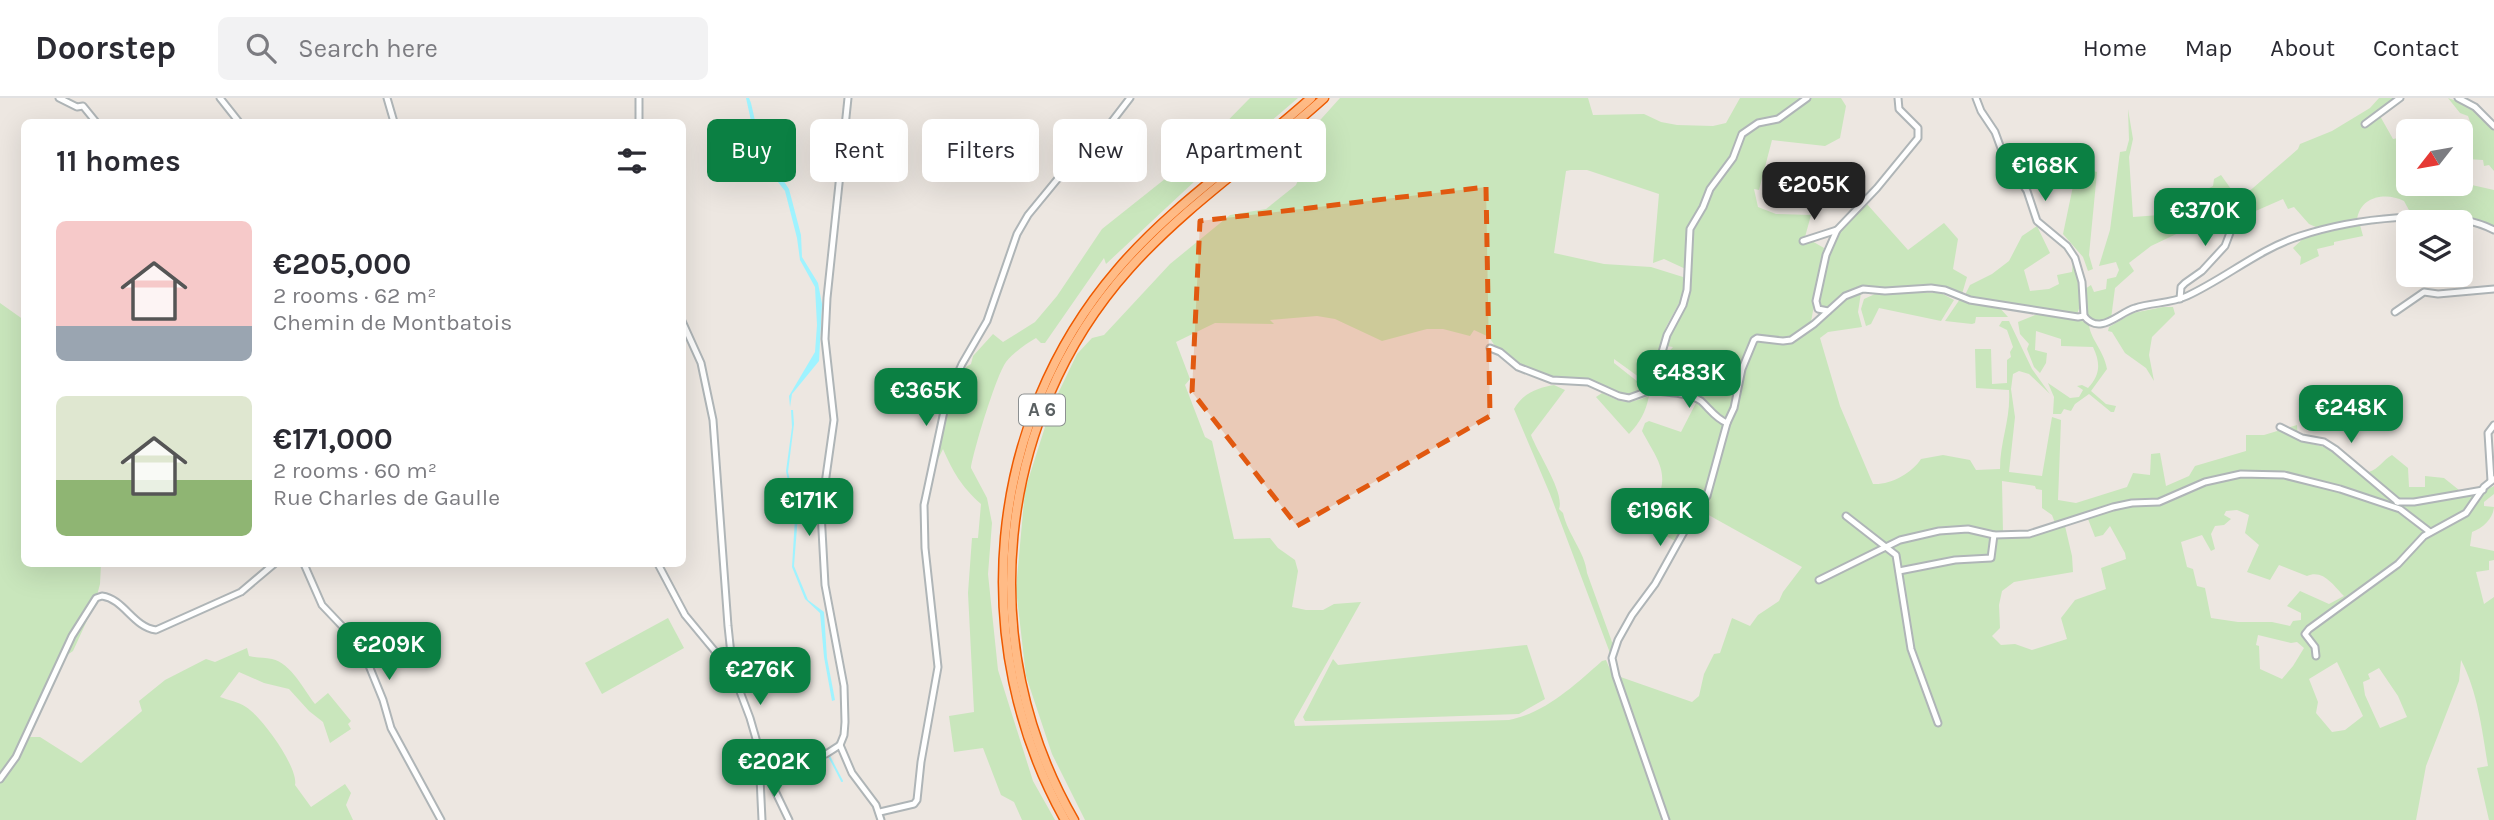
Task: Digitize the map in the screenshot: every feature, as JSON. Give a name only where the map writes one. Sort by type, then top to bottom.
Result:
[{"type":"highway","name":"A 6","points":[[1065,820],[1025,731],[1012,680],[1005,637],[1002,579],[1005,527],[1013,478],[1027,428],[1066,343],[1094,299],[1118,269],[1177,210],[1311,98]]},
{"type":"highway","name":"A 6","points":[[1074,820],[1050,773],[1033,728],[1013,635],[1010,578],[1013,528],[1021,480],[1034,434],[1051,389],[1073,347],[1122,277],[1182,216],[1324,98]]},
{"type":"street","points":[[59,98],[77,107],[83,106]]},
{"type":"street","points":[[84,98],[83,106],[94,119]]},
{"type":"street","points":[[220,98],[237,119]]},
{"type":"street","points":[[387,98],[393,119]]},
{"type":"street","points":[[639,98],[639,119]]},
{"type":"street","points":[[762,820],[760,778],[765,770],[826,754],[840,745],[844,735],[844,686],[822,562],[821,505],[834,420],[826,352],[828,284],[848,98]]},
{"type":"street","points":[[880,812],[914,804],[918,800],[921,762],[938,667],[925,558],[924,505],[947,397],[987,321],[1016,238],[1028,215],[1083,148],[1110,124],[1130,98]]},
{"type":"street","points":[[1651,390],[1667,335],[1685,296],[1690,229],[1710,189],[1733,158],[1742,134],[1758,123],[1778,119],[1807,98]]},
{"type":"street","points":[[1815,323],[1816,301],[1826,255],[1837,230],[1917,140],[1918,128],[1899,109],[1898,98]]},
{"type":"street","points":[[1976,98],[2001,151],[2027,191],[2037,221],[2067,246],[2075,258],[2082,282],[2084,316],[2090,321],[2104,324],[2137,307],[2180,299],[2287,241],[2325,229],[2376,219],[2410,216],[2464,221],[2494,230]]},
{"type":"street","points":[[2365,124],[2399,98]]},
{"type":"street","points":[[2458,98],[2475,107],[2494,126]]},
{"type":"street","points":[[2180,299],[2181,287],[2202,271],[2225,246],[2245,193]]},
{"type":"street","points":[[1803,241],[1837,230]]},
{"type":"street","points":[[1666,820],[1614,668],[1613,652],[1625,628],[1655,584],[1707,496],[1727,423],[1734,408],[1744,362],[1757,338],[1791,340],[1856,290],[1931,288],[1945,290],[1970,300],[2084,316]]},
{"type":"street","points":[[2395,312],[2424,292],[2438,294],[2494,289]]},
{"type":"street","points":[[1816,301],[1818,309],[1828,312]]},
{"type":"street","points":[[686,330],[701,363],[713,420],[733,670],[765,770],[789,820]]},
{"type":"street","points":[[1490,348],[1500,352],[1518,367],[1552,380],[1588,382],[1629,398],[1651,390],[1689,396],[1699,400],[1717,419],[1727,423]]},
{"type":"street","points":[[2316,656],[2315,647],[2305,634],[2342,603],[2398,564],[2430,532],[2462,517],[2472,508],[2493,480],[2488,433],[2494,425]]},
{"type":"street","points":[[2280,427],[2302,438],[2324,442],[2398,502]]},
{"type":"street","points":[[1819,580],[1900,540],[1939,531],[1968,529],[1994,535],[2029,534],[2113,507],[2159,502],[2205,482],[2241,474],[2284,475],[2340,489],[2400,509],[2430,532]]},
{"type":"street","points":[[2383,504],[2414,502],[2483,490]]},
{"type":"street","points":[[1846,516],[1896,555],[1911,649],[1938,723]]},
{"type":"street","points":[[1899,571],[1955,560],[1991,558],[1994,535]]},
{"type":"street","points":[[0,779],[16,757],[72,636],[96,598],[112,598],[143,626],[156,630],[242,592],[271,567]]},
{"type":"street","points":[[305,567],[322,605],[361,646],[383,700],[391,728],[441,820]]},
{"type":"street","points":[[660,567],[685,615],[733,670]]},
{"type":"street","points":[[840,745],[846,762],[880,812],[881,820]]},
{"type":"highlighted area","points":[[1486,187],[1490,416],[1297,526],[1192,392],[1200,221]]},
{"type":"green space","points":[[1250,98],[1298,98],[1274,119],[1229,119]]},
{"type":"green space","points":[[1340,98],[1588,98],[1593,115],[1644,114],[1661,122],[1677,125],[1713,126],[1726,123],[1740,98],[1841,98],[1846,106],[1840,138],[1825,146],[1772,140],[1759,190],[1754,189],[1758,207],[1776,214],[1811,215],[1805,237],[1824,248],[1811,322],[1819,323],[1848,298],[1861,293],[1858,312],[1862,327],[1828,332],[1820,338],[1840,406],[1873,484],[1900,477],[1921,459],[1943,455],[1970,460],[1976,470],[2000,469],[2009,390],[1976,388],[1975,349],[1991,349],[1992,384],[2007,383],[2007,360],[2011,357],[2013,347],[2007,330],[1999,326],[2002,321],[2009,321],[2032,369],[2050,394],[2029,374],[2019,371],[2013,374],[2011,389],[2015,417],[2009,472],[2042,476],[2052,417],[2061,420],[2058,500],[2076,503],[2127,487],[2133,473],[2150,475],[2151,454],[2160,453],[2166,486],[2189,476],[2195,466],[2246,451],[2246,435],[2264,435],[2297,425],[2298,441],[2332,450],[2360,471],[2372,471],[2392,455],[2408,468],[2409,487],[2425,487],[2425,476],[2444,478],[2459,490],[2488,489],[2494,486],[2494,494],[2484,502],[2484,506],[2494,507],[2492,515],[2484,525],[2472,532],[2470,546],[2494,551],[2494,560],[2489,561],[2489,570],[2476,572],[2484,604],[2494,597],[2494,820],[2489,820],[2477,768],[2488,766],[2479,712],[2472,685],[2461,660],[2459,681],[2426,766],[2416,820],[1085,820],[1052,754],[1026,676],[1016,589],[1025,490],[1051,408],[1077,354],[1092,338],[1104,335],[1170,264],[1230,215],[1266,209],[1297,182],[1326,182],[1326,119],[1321,119]],"holes":[[[1587,170],[1659,194],[1653,263],[1664,259],[1690,271],[1689,297],[1666,346],[1673,347],[1664,357],[1657,388],[1699,397],[1681,432],[1649,421],[1645,423],[1642,431],[1657,457],[1662,473],[1656,502],[1650,500],[1648,526],[1675,541],[1696,508],[1802,567],[1779,601],[1758,615],[1750,626],[1732,618],[1720,653],[1714,654],[1704,674],[1699,696],[1692,702],[1612,674],[1606,660],[1547,705],[1509,720],[1295,726],[1294,721],[1361,602],[1334,604],[1323,610],[1292,607],[1298,571],[1295,560],[1278,548],[1270,538],[1234,539],[1212,441],[1205,437],[1185,385],[1190,379],[1176,342],[1215,323],[1274,324],[1270,320],[1317,316],[1335,319],[1382,341],[1427,329],[1443,329],[1470,336],[1474,330],[1489,337],[1495,346],[1518,364],[1557,379],[1588,380],[1623,395],[1636,394],[1647,389],[1614,363],[1614,359],[1650,385],[1666,327],[1684,294],[1683,277],[1651,267],[1604,264],[1554,253],[1566,171]],[[2002,481],[2035,486],[2036,489],[2042,490],[2042,508],[2052,515],[2055,523],[2022,532],[2003,533]],[[2237,510],[2249,515],[2245,533],[2259,545],[2247,572],[2270,580],[2279,565],[2307,576],[2323,576],[2344,596],[2329,604],[2300,591],[2287,606],[2301,613],[2301,620],[2293,621],[2290,626],[2272,622],[2238,622],[2211,618],[2205,588],[2197,586],[2193,569],[2187,567],[2181,542],[2202,535],[2211,551],[2215,549],[2211,534],[2215,526],[2224,525],[2231,519],[2224,515],[2226,511]],[[2088,519],[2095,537],[2103,535],[2110,526],[2126,559],[2101,568],[2106,589],[2075,600],[2061,618],[2067,639],[2032,650],[2015,644],[2001,645],[1992,636],[2000,628],[1999,605],[2002,591],[2014,582],[2073,572],[2065,526]],[[2258,635],[2297,642],[2304,648],[2282,679],[2260,669],[2259,646],[2256,645]],[[2337,662],[2363,716],[2345,730],[2332,732],[2316,713],[2318,702],[2309,679]],[[2379,668],[2398,696],[2407,717],[2380,728],[2365,695],[2363,682],[2370,679],[2368,674]]]},
{"type":"green space","points":[[2379,98],[2400,98],[2380,116],[2393,139],[2396,138],[2396,196],[2473,196],[2473,185],[2494,190],[2494,226],[2473,219],[2473,210],[2409,210],[2404,201],[2389,197],[2368,201],[2359,212],[2357,220],[2318,228],[2309,224],[2294,207],[2288,209],[2283,199],[2251,213],[2246,194],[2298,149],[2300,144],[2332,131],[2370,108]]},
{"type":"green space","points":[[2448,98],[2468,105],[2494,130],[2494,171],[2489,165],[2484,166],[2483,160],[2473,159],[2473,119],[2460,113]]},
{"type":"green space","points":[[2128,109],[2133,139],[2129,157],[2133,217],[2186,213],[2199,199],[2200,193],[2213,186],[2214,179],[2221,175],[2231,189],[2187,216],[2189,228],[2151,246],[2129,263],[2134,271],[2115,288],[2111,319],[2095,320],[2086,310],[2085,289],[2091,285],[2094,292],[2106,289],[2107,279],[2116,277],[2119,270],[2116,262],[2099,266],[2110,230],[2120,152],[2126,151],[2129,140]]},
{"type":"green space","points":[[2077,167],[2097,172],[2089,255],[2093,269],[2088,271],[2083,257],[2063,234]]},
{"type":"green space","points":[[1161,182],[1194,182],[1106,264],[1104,258],[1045,343],[1036,338],[1006,362],[976,445],[971,468],[987,498],[992,523],[988,574],[998,670],[1033,781],[1055,820],[1022,820],[1014,802],[1001,795],[983,748],[954,752],[949,716],[974,712],[968,593],[972,538],[978,538],[981,504],[958,478],[943,449],[937,461],[933,460],[950,393],[963,370],[971,364],[973,356],[993,334],[1003,342],[1035,322],[1057,296],[1102,229]]},
{"type":"green space","points":[[1866,203],[1908,250],[1944,223],[1958,239],[1953,269],[1967,277],[1962,294],[1928,284],[1868,287],[1851,290],[1828,309],[1822,309],[1819,298],[1828,253],[1839,232]]},
{"type":"green space","points":[[2360,225],[2363,236],[2334,242],[2334,245],[2317,249],[2319,256],[2300,265],[2301,257],[2293,248],[2306,236]]},
{"type":"green space","points":[[2037,226],[2050,253],[2024,270],[2030,291],[2049,289],[2059,284],[2057,275],[2072,272],[2073,260],[2081,294],[2077,314],[1966,296],[1970,285],[1992,274],[2009,261],[2022,236]]},
{"type":"green space","points":[[1941,293],[1954,300],[1941,321],[1879,308],[1871,324],[1866,326],[1861,309],[1864,299],[1875,294]]},
{"type":"green space","points":[[1960,299],[1998,306],[2008,317],[1976,317],[1975,323],[1972,324],[1945,321]]},
{"type":"green space","points":[[0,303],[21,318],[21,567],[101,567],[95,603],[73,651],[60,660],[25,734],[28,737],[40,737],[81,763],[142,711],[139,701],[165,680],[206,659],[215,662],[247,648],[249,656],[272,659],[285,666],[315,704],[328,693],[351,721],[348,724],[351,729],[330,743],[323,722],[289,689],[264,683],[239,672],[220,697],[243,705],[261,721],[285,755],[295,777],[295,785],[311,807],[345,784],[351,793],[346,805],[353,820],[0,820]]},
{"type":"green space","points":[[2173,307],[2175,314],[2152,337],[2149,355],[2154,381],[2146,368],[2125,353],[2112,332],[2108,331],[2109,327],[2133,313]]},
{"type":"green space","points":[[2057,314],[2089,323],[2091,334],[2107,369],[2091,391],[2106,404],[2116,406],[2114,412],[2089,394],[2075,404],[2071,411],[2064,409],[2061,414],[2053,414],[2054,397],[2048,383],[2070,398],[2079,397],[2083,390],[2077,386],[2088,388],[2098,369],[2093,347],[2061,346],[2061,339],[2036,331],[2035,350],[2047,353],[2046,363],[2040,373],[2034,367],[2027,349],[2029,344],[2020,334],[2018,322],[2035,315]]},
{"type":"green space","points":[[1554,385],[1565,390],[1531,435],[1555,484],[1559,509],[1586,565],[1612,642],[1615,643],[1610,653],[1550,494],[1514,409],[1531,392]]},
{"type":"green space","points":[[1602,393],[1625,402],[1649,396],[1642,416],[1629,434],[1596,397]]},
{"type":"green space","points":[[668,618],[684,648],[602,694],[585,663]]},
{"type":"green space","points":[[1527,645],[1545,699],[1519,714],[1314,721],[1305,721],[1303,717],[1333,659],[1338,665]]},
{"type":"water","points":[[746,98],[749,98],[755,119],[751,119]]},
{"type":"water","points":[[778,182],[784,182],[789,189],[801,235],[802,257],[818,283],[822,304],[819,361],[792,394],[790,407],[789,396],[815,352],[817,325],[815,287],[800,260],[785,191]]},
{"type":"water","points":[[791,410],[794,424],[788,472],[798,515],[794,566],[808,600],[824,612],[827,658],[835,700],[832,701],[820,613],[805,599],[792,567],[795,518],[786,471],[792,427]]},
{"type":"waterway","points":[[829,756],[842,781]]}]
